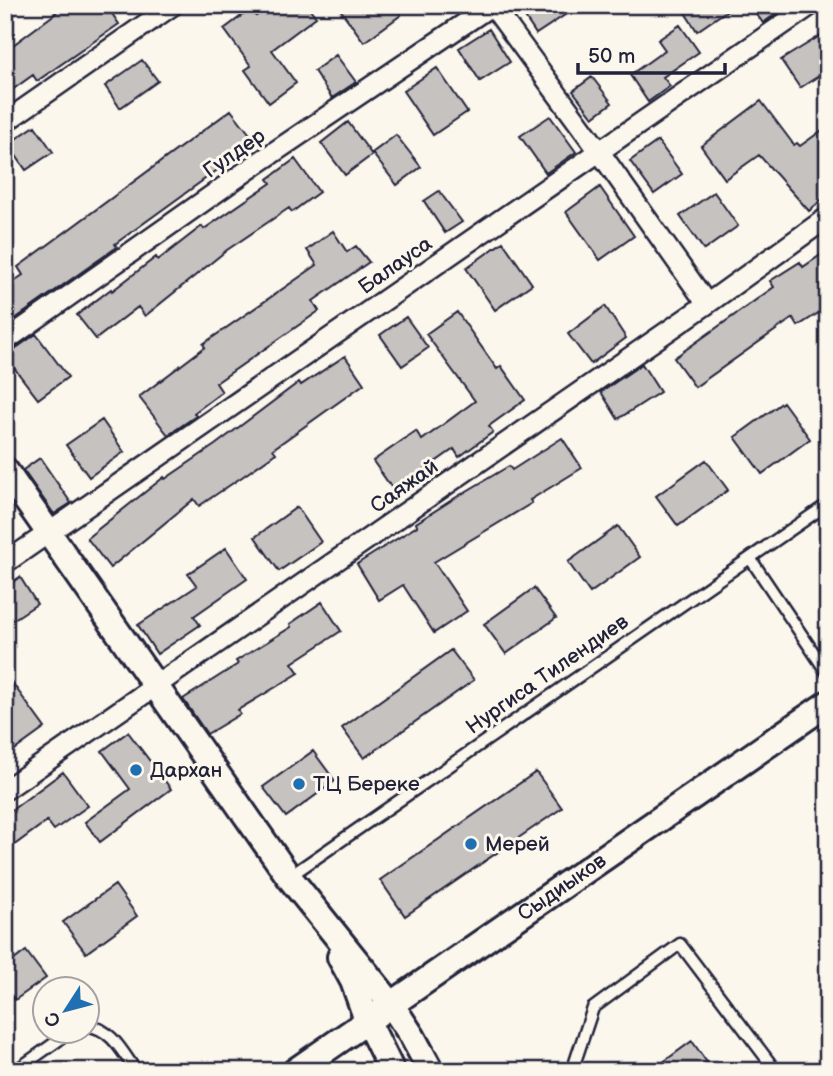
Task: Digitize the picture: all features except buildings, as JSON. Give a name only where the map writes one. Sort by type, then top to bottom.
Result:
[{"type":"street","points":[[5,122],[173,5]]},
{"type":"street","points":[[492,5],[600,151],[707,304]]},
{"type":"street","name":"Гулдер","points":[[5,341],[256,165],[492,5]]},
{"type":"street","name":"Балауса","points":[[5,563],[811,5]]},
{"type":"street","name":"Саяжай","points":[[5,790],[707,304],[828,217]]},
{"type":"street","points":[[5,470],[297,886],[391,1004],[431,1071]]},
{"type":"street","name":"Сыдиыков","points":[[295,1071],[828,703]]},
{"type":"street","points":[[297,886],[343,961],[392,1071]]},
{"type":"lane","name":"Нургиса Тилендиев","points":[[297,886],[828,504]]},
{"type":"lane","points":[[750,558],[828,674]]},
{"type":"lane","points":[[572,1071],[593,1008],[680,944],[776,1071]]},
{"type":"lane","points":[[102,1031],[111,1036],[136,1071]]},
{"type":"lane","points":[[15,1071],[54,1044]]},
{"type":"place","name":"Дархан","points":[[136,770]]},
{"type":"place","name":"ТЦ Береке","points":[[299,784]]},
{"type":"place","name":"Мерей","points":[[471,844]]}]
